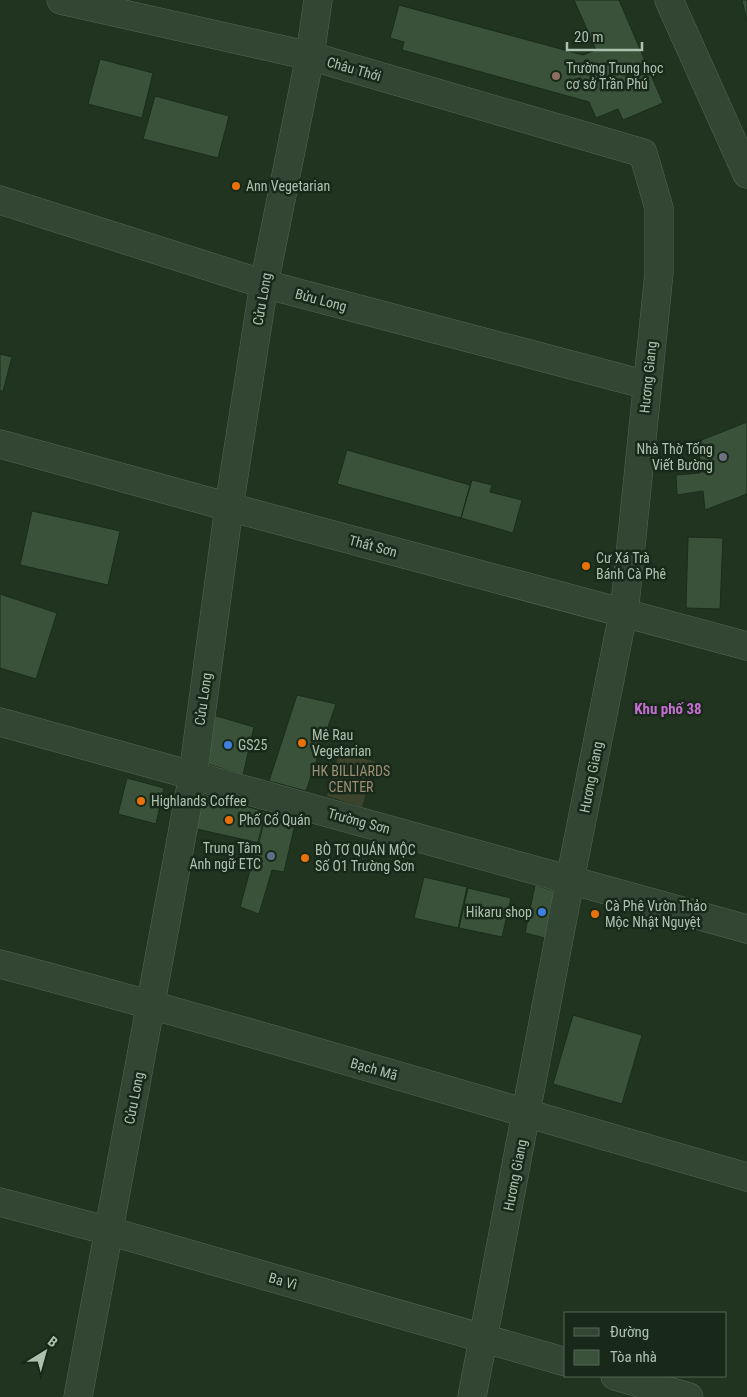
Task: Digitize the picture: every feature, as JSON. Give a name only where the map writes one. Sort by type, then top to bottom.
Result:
[{"type":"street","name":"Châu Thới","points":[[61,0],[310,56],[643,153]]},
{"type":"street","name":"Cửu Long","points":[[78,1397],[193,775],[230,508],[264,284],[310,56],[318,0]]},
{"type":"street","points":[[669,0],[747,174]]},
{"type":"street","name":"Hương Giang","points":[[472,1397],[570,880],[623,613],[659,273],[659,208],[643,153]]},
{"type":"street","name":"Bửu Long","points":[[0,200],[264,284],[647,385]]},
{"type":"street","name":"Thất Sơn","points":[[0,444],[230,508],[747,646]]},
{"type":"street","name":"Trường Sơn","points":[[0,722],[747,929]]},
{"type":"street","name":"Bạch Mã","points":[[0,964],[152,1004],[747,1177]]},
{"type":"street","name":"Ba Vì","points":[[0,1202],[109,1231],[564,1361]]},
{"type":"street","points":[[619,1377],[689,1397]]},
{"type":"green space","name":"HK BILLIARDS CENTER","points":[[340,751],[375,762],[362,807],[327,796]]},
{"type":"building","points":[[574,0],[619,0],[663,103],[623,120],[618,109],[596,118],[589,102],[402,50],[404,42],[390,38],[399,5],[583,55],[596,50]]},
{"type":"building","points":[[742,0],[747,0],[747,22]]},
{"type":"building","points":[[100,59],[153,73],[142,118],[88,104]]},
{"type":"building","points":[[155,96],[229,116],[218,158],[143,139]]},
{"type":"building","points":[[0,354],[12,357],[3,391],[0,391]]},
{"type":"building","name":"Nhà Thờ Tống Viết Bường","points":[[747,422],[747,494],[705,510],[703,491],[677,495],[676,475],[700,473],[699,441]]},
{"type":"building","points":[[347,450],[470,485],[461,518],[337,484]]},
{"type":"building","points":[[472,480],[492,485],[490,492],[522,500],[513,533],[461,518]]},
{"type":"building","points":[[32,511],[120,531],[108,585],[20,565]]},
{"type":"building","points":[[688,537],[723,538],[720,609],[686,608]]},
{"type":"building","points":[[0,594],[57,613],[36,679],[0,668]]},
{"type":"building","name":"Mê Rau Vegetarian","points":[[297,695],[336,704],[306,791],[269,781]]},
{"type":"building","name":"GS25","points":[[210,714],[254,727],[243,775],[204,763]]},
{"type":"building","name":"Highlands Coffee","points":[[127,778],[164,788],[156,824],[118,814]]},
{"type":"building","name":"Phố Cổ Quán","points":[[200,793],[266,812],[259,843],[192,828]]},
{"type":"building","name":"Trung Tâm Anh ngữ ETC","points":[[266,812],[296,820],[284,872],[272,870],[259,914],[240,907]]},
{"type":"building","points":[[424,877],[467,887],[458,928],[414,918]]},
{"type":"building","name":"Hikaru shop","points":[[535,885],[559,892],[549,939],[525,933]]},
{"type":"building","points":[[468,888],[511,898],[502,937],[459,928]]},
{"type":"building","points":[[573,1015],[642,1035],[622,1104],[553,1084]]},
{"type":"place","name":"Trường Trung học cơ sở Trần Phú","points":[[556,76]]},
{"type":"place","name":"Ann Vegetarian","points":[[236,186]]},
{"type":"place","name":"Nhà Thờ Tống Viết Bường","points":[[723,457]]},
{"type":"place","name":"Cư Xá Trà Bánh Cà Phê","points":[[586,566]]},
{"type":"place","name":"Mê Rau Vegetarian","points":[[302,743]]},
{"type":"place","name":"GS25","points":[[228,745]]},
{"type":"place","name":"Highlands Coffee","points":[[141,801]]},
{"type":"place","name":"Phố Cổ Quán","points":[[229,820]]},
{"type":"place","name":"Trung Tâm Anh ngữ ETC","points":[[271,856]]},
{"type":"place","name":"BÒ TƠ QUÁN MỘC Số O1 Trường Sơn","points":[[305,858]]},
{"type":"place","name":"Hikaru shop","points":[[542,912]]},
{"type":"place","name":"Cà Phê Vườn Thảo Mộc Nhật Nguyệt","points":[[595,914]]},
{"type":"district","name":"Khu phố 38","points":[[668,709]]}]
